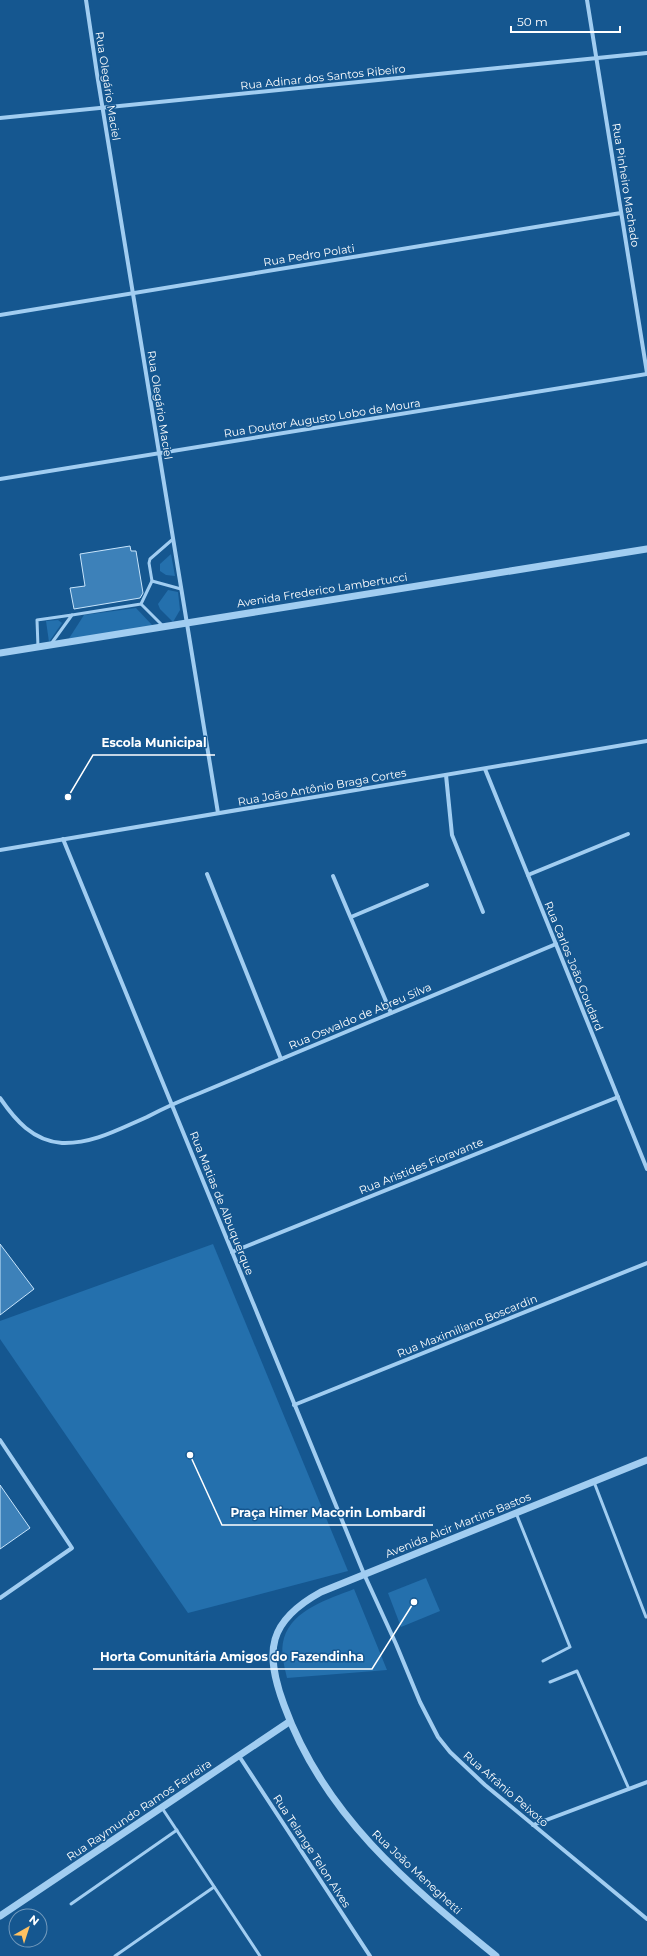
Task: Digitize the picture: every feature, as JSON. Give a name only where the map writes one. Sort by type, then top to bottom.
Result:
[{"type":"street","name":"Rua Olegário Maciel","points":[[86,0],[102,108],[218,813]]},
{"type":"street","name":"Rua Pinheiro Machado","points":[[587,0],[647,374]]},
{"type":"street","name":"Rua Adinar dos Santos Ribeiro","points":[[0,118],[647,53]]},
{"type":"street","name":"Rua Pedro Polati","points":[[0,315],[621,213]]},
{"type":"street","name":"Rua Doutor Augusto Lobo de Moura","points":[[0,479],[647,374]]},
{"type":"street","name":"Avenida Frederico Lambertucci","points":[[0,653],[647,549]]},
{"type":"street","name":"Rua João Antônio Braga Cortes","points":[[0,850],[647,742]]},
{"type":"street","name":"Rua Carlos João Goudard","points":[[485,769],[647,1169]]},
{"type":"street","points":[[446,775],[452,835],[483,912]]},
{"type":"street","points":[[528,875],[628,834]]},
{"type":"street","name":"Rua Matias de Albuquerque","points":[[63,839],[364,1574]]},
{"type":"street","points":[[206,874],[281,1059]]},
{"type":"street","points":[[333,876],[391,1013]]},
{"type":"street","points":[[350,917],[427,886]]},
{"type":"street","name":"Rua Oswaldo de Abreu Silva","points":[[0,1098],[10,1113],[23,1127],[49,1141],[62,1143],[96,1139],[172,1105],[556,944]]},
{"type":"street","name":"Rua Aristides Fioravante","points":[[232,1252],[618,1097]]},
{"type":"street","name":"Rua Maximiliano Boscardin","points":[[294,1405],[647,1263]]},
{"type":"street","points":[[0,1440],[72,1548],[0,1598]]},
{"type":"street","name":"Avenida Alcir Martins Bastos","points":[[283,1620],[291,1612],[311,1598],[364,1574],[647,1460]]},
{"type":"street","name":"Rua Afrânio Peixoto","points":[[364,1574],[396,1644],[420,1702],[438,1737],[466,1768],[647,1919]]},
{"type":"street","name":"Rua João Meneghetti","points":[[283,1620],[273,1644],[272,1660],[277,1686],[290,1722],[310,1764],[355,1828],[379,1853],[424,1896],[496,1956]]},
{"type":"street","name":"Rua Raymundo Ramos Ferreira","points":[[0,1916],[290,1722]]},
{"type":"street","name":"Rua Telange Telon Alves","points":[[239,1756],[370,1956]]},
{"type":"street","points":[[533,1825],[647,1782]]},
{"type":"lane","points":[[141,604],[152,581],[149,563],[150,559],[173,539]]},
{"type":"lane","points":[[152,581],[181,589]]},
{"type":"lane","points":[[38,647],[38,619],[141,604]]},
{"type":"lane","points":[[141,604],[163,627]]},
{"type":"lane","points":[[50,645],[72,615]]},
{"type":"lane","points":[[594,1482],[646,1618]]},
{"type":"lane","points":[[516,1513],[570,1647],[543,1661]]},
{"type":"lane","points":[[550,1682],[577,1672],[629,1790]]},
{"type":"lane","points":[[162,1808],[260,1956]]},
{"type":"lane","points":[[71,1904],[177,1830]]},
{"type":"lane","points":[[115,1956],[214,1887]]},
{"type":"shaded area","points":[[171,554],[175,576],[166,575],[160,571],[160,564]]},
{"type":"shaded area","points":[[168,590],[178,592],[180,610],[173,622],[160,609],[158,604]]},
{"type":"shaded area","points":[[136,608],[153,626],[68,640],[84,615]]},
{"type":"shaded area","points":[[58,620],[62,623],[49,642],[46,621]]},
{"type":"shaded area","points":[[213,1244],[348,1571],[188,1613],[0,1339],[0,1321]]},
{"type":"shaded area","points":[[426,1578],[440,1611],[401,1627],[388,1593]]},
{"type":"shaded area","points":[[354,1589],[387,1670],[287,1678],[282,1648],[284,1638],[295,1620],[313,1606]]},
{"type":"building","points":[[130,546],[131,551],[136,551],[143,593],[140,598],[74,609],[70,588],[85,586],[80,554]]},
{"type":"building","points":[[0,1244],[34,1289],[0,1315]]},
{"type":"building","points":[[0,1485],[30,1528],[0,1549]]},
{"type":"place","name":"Escola Municipal","points":[[68,797]]},
{"type":"place","name":"Praça Himer Macorin Lombardi","points":[[190,1455]]},
{"type":"place","name":"Horta Comunitária Amigos do Fazendinha","points":[[414,1602]]}]
